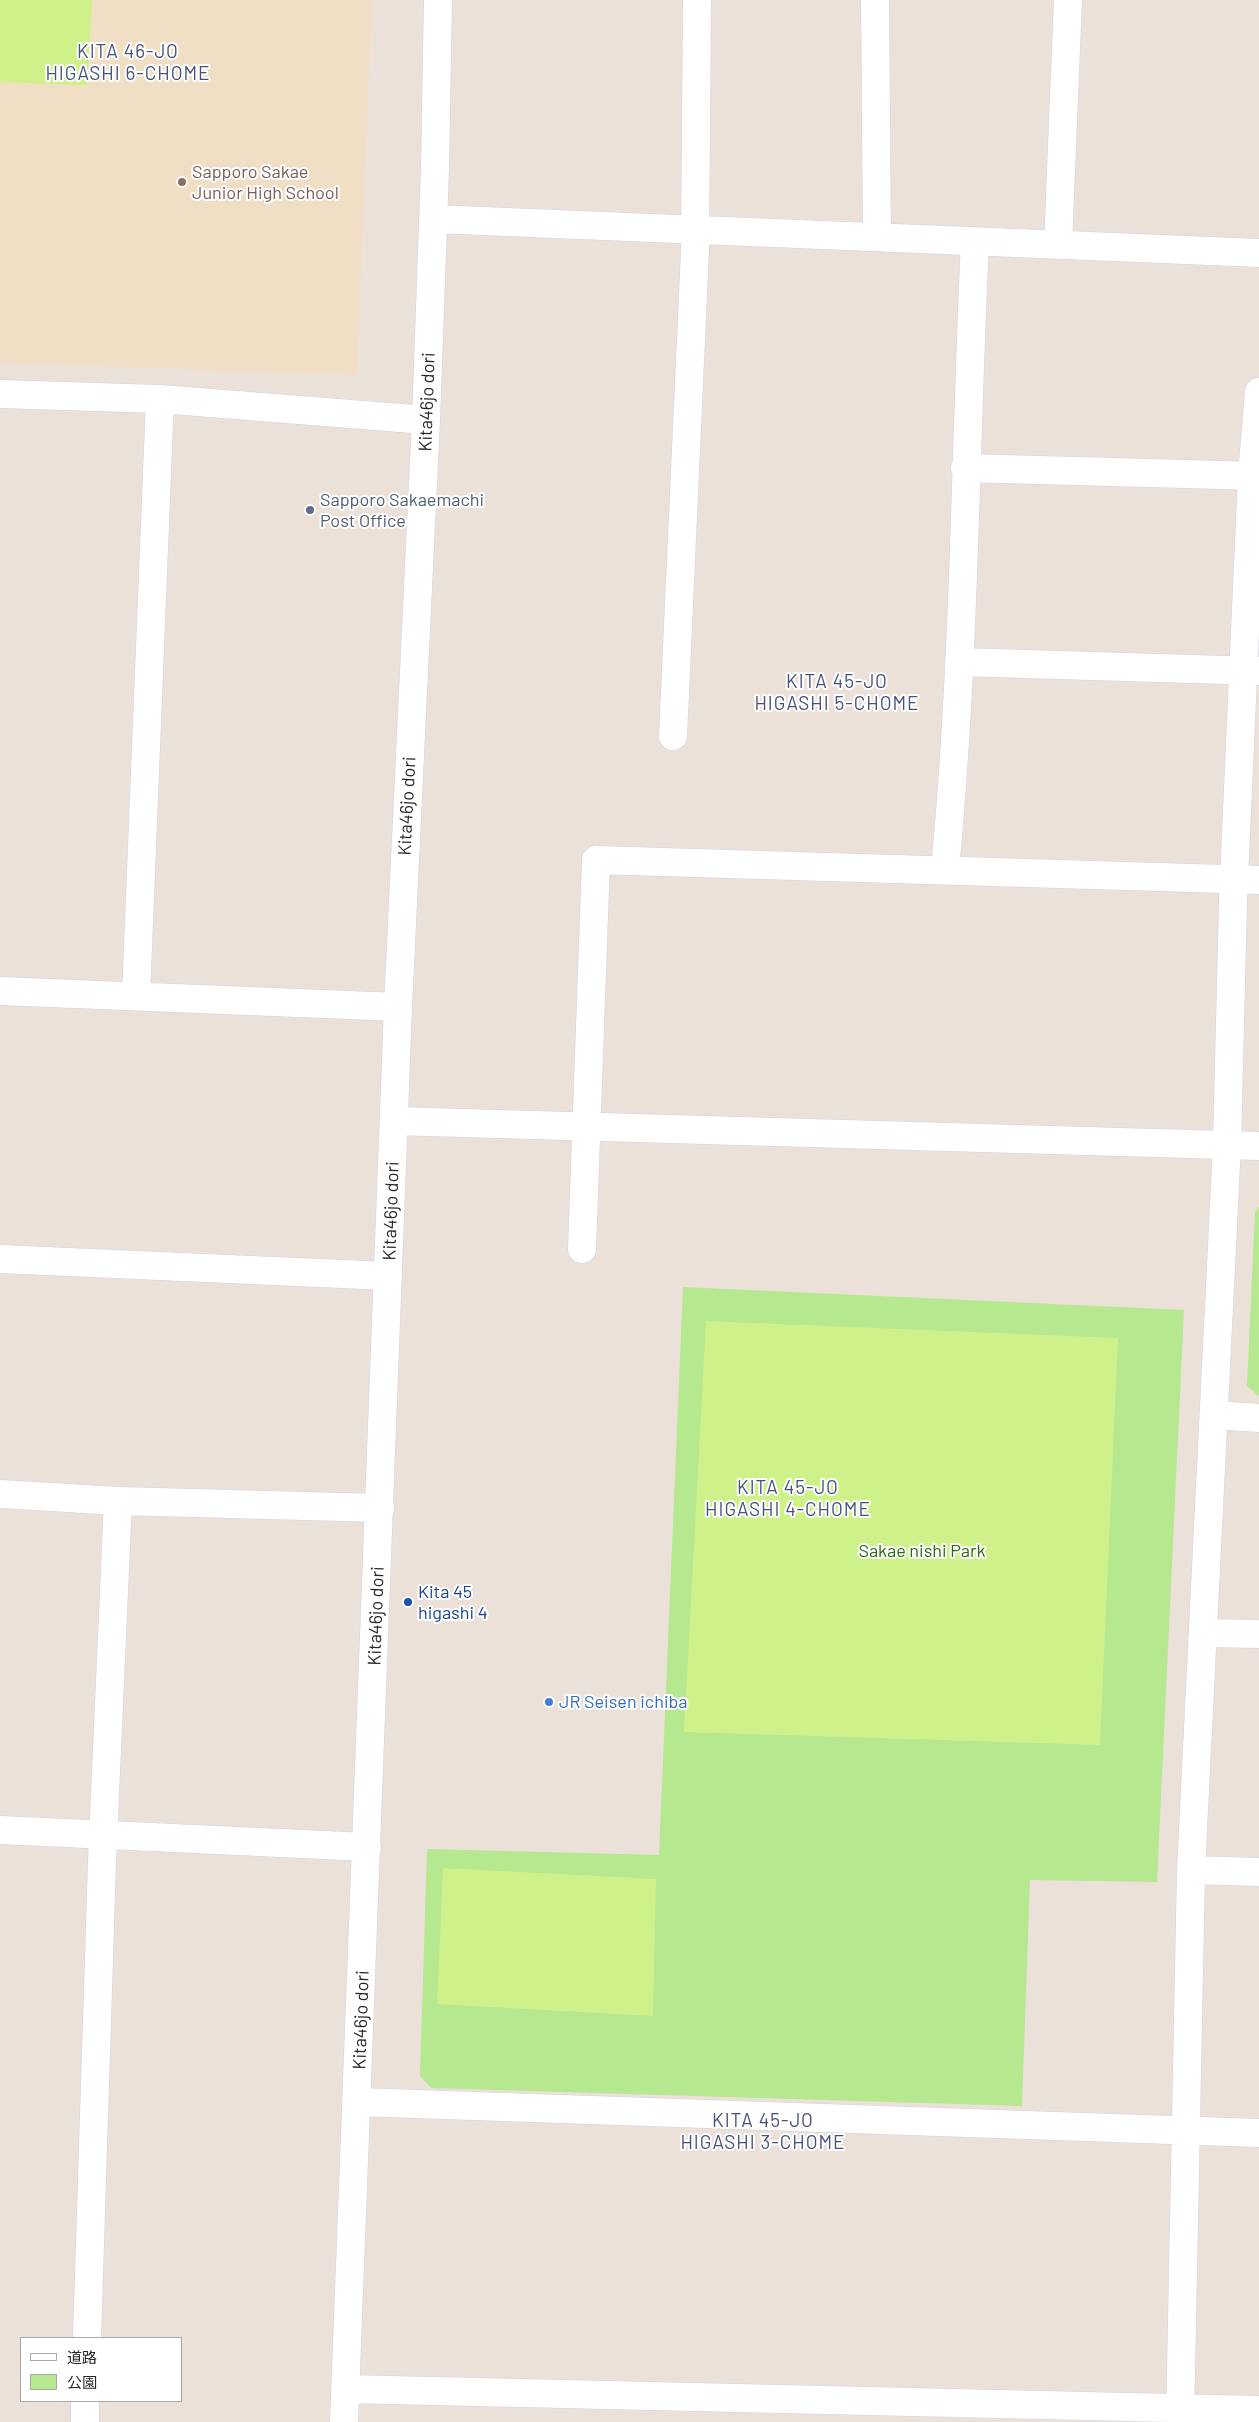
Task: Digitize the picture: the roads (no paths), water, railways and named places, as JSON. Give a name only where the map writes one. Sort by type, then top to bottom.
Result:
[{"type":"street","name":"Kita46jo dori","points":[[344,2422],[358,2102],[398,1007],[434,219],[438,0]]},
{"type":"street","points":[[673,736],[695,229],[697,0]]},
{"type":"street","points":[[875,0],[877,237]]},
{"type":"street","points":[[1058,244],[1068,0]]},
{"type":"street","points":[[434,219],[1259,252]]},
{"type":"street","points":[[945,869],[960,662],[965,468],[975,241]]},
{"type":"street","points":[[1180,2415],[1192,1870],[1226,1145],[1246,880],[1259,392]]},
{"type":"street","points":[[0,394],[160,399],[426,420]]},
{"type":"street","points":[[136,996],[160,399]]},
{"type":"street","points":[[965,468],[1256,475]]},
{"type":"street","points":[[960,662],[1251,671]]},
{"type":"street","points":[[582,1249],[596,860],[945,869],[1246,880]]},
{"type":"street","points":[[0,991],[398,1007]]},
{"type":"street","points":[[394,1121],[1259,1146]]},
{"type":"street","points":[[0,1259],[388,1276]]},
{"type":"street","points":[[1214,1415],[1259,1418]]},
{"type":"street","points":[[0,1494],[118,1501],[380,1508]]},
{"type":"street","points":[[87,2337],[103,1835],[118,1501]]},
{"type":"street","points":[[1203,1633],[1259,1634]]},
{"type":"street","points":[[0,1830],[367,1848]]},
{"type":"street","points":[[1192,1870],[1259,1872]]},
{"type":"street","points":[[358,2102],[1259,2134]]},
{"type":"street","points":[[346,2388],[767,2411],[1180,2415],[1259,2410]]},
{"type":"street","points":[[85,2422],[86,2402]]},
{"type":"place","name":"Sapporo Sakae Junior High School","points":[[182,182]]},
{"type":"place","name":"Sapporo Sakaemachi Post Office","points":[[310,510]]},
{"type":"place","name":"Kita 45 higashi 4","points":[[408,1602]]},
{"type":"place","name":"JR Seisen ichiba","points":[[549,1702]]},
{"type":"district","name":"KITA 46-JO HIGASHI 6-CHOME","points":[[128,63]]},
{"type":"district","name":"KITA 45-JO HIGASHI 5-CHOME","points":[[837,693]]},
{"type":"district","name":"KITA 45-JO HIGASHI 4-CHOME","points":[[788,1499]]},
{"type":"district","name":"KITA 45-JO HIGASHI 3-CHOME","points":[[763,2132]]},
{"type":"park label","name":"Sakae nishi Park","points":[[922,1551]]}]
